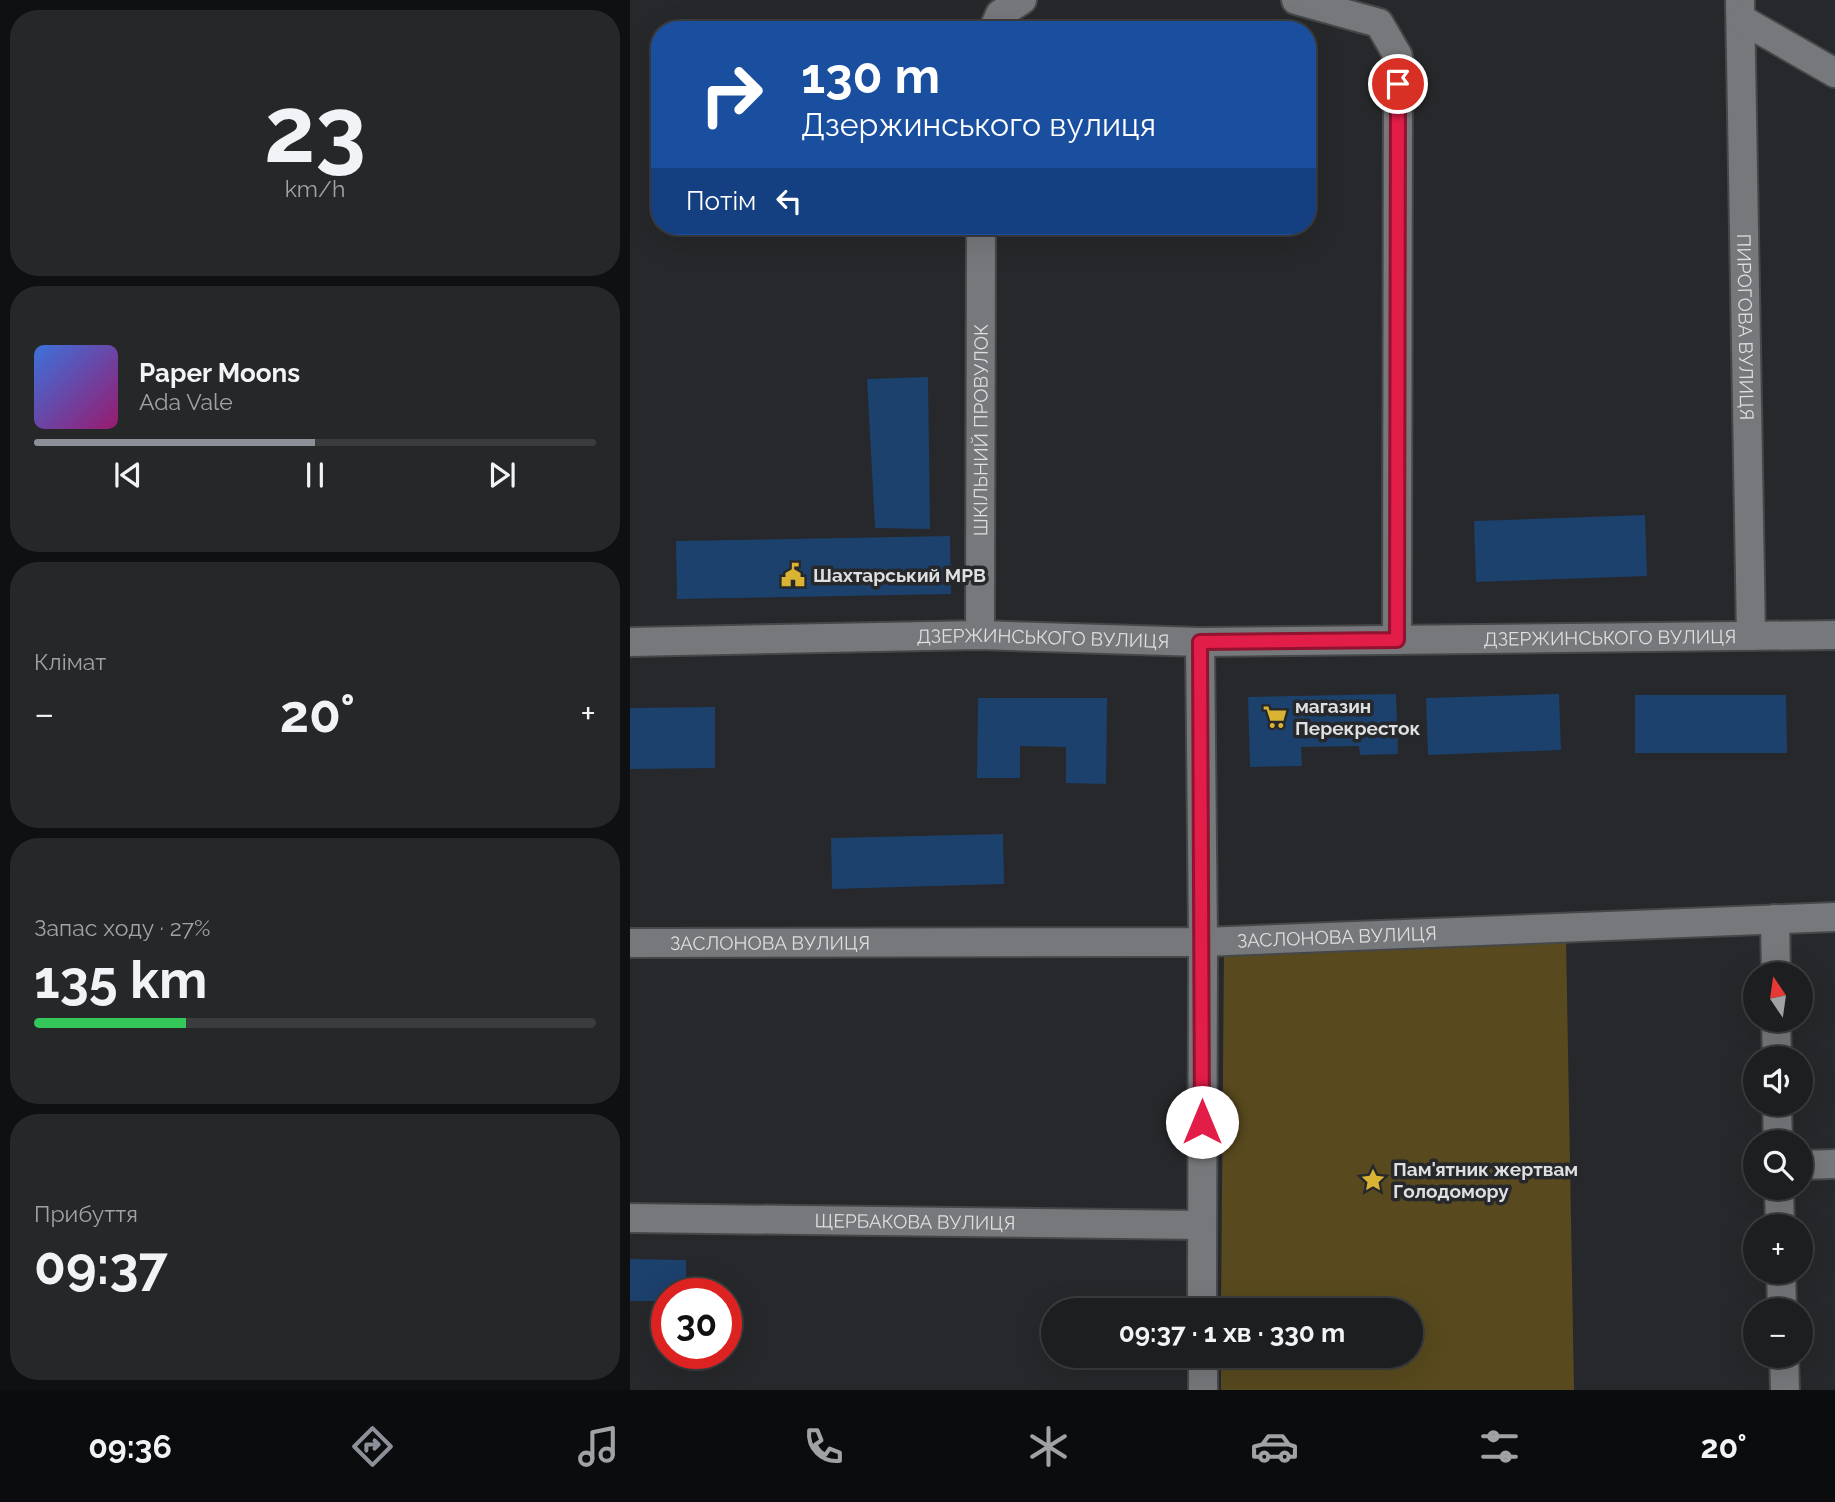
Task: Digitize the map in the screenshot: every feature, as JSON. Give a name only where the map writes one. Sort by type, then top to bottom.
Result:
[{"type":"street","points":[[997,21],[1000,14],[1022,0]]},
{"type":"street","points":[[1296,0],[1379,23],[1398,56],[1397,640]]},
{"type":"street","name":"ПИРОГОВА ВУЛИЦЯ","points":[[1740,10],[1835,73]]},
{"type":"street","name":"ПИРОГОВА ВУЛИЦЯ","points":[[1740,10],[1751,636]]},
{"type":"street","name":"ШКІЛЬНИЙ ПРОВУЛОК","points":[[980,635],[981,235]]},
{"type":"street","name":"ДЗЕРЖИНСЬКОГО ВУЛИЦЯ","points":[[630,642],[980,635],[1200,642],[1835,635]]},
{"type":"street","points":[[1200,642],[1203,942],[1202,1298]]},
{"type":"street","name":"ЗАСЛОНОВА ВУЛИЦЯ","points":[[630,943],[1203,942],[1835,917]]},
{"type":"street","points":[[1775,919],[1776,962]]},
{"type":"street","points":[[1813,1165],[1835,1164]]},
{"type":"street","name":"ЩЕРБАКОВА ВУЛИЦЯ","points":[[630,1218],[1201,1225]]},
{"type":"street","points":[[1203,1368],[1203,1390]]},
{"type":"street","points":[[1784,1368],[1785,1390]]},
{"type":"shaded area","points":[[1566,936],[1574,1390],[1221,1390],[1221,1368],[1423,1368],[1423,1298],[1221,1298],[1224,947]]},
{"type":"building","points":[[928,377],[930,529],[875,528],[867,379]]},
{"type":"building","points":[[1645,515],[1647,576],[1476,582],[1474,521]]},
{"type":"building","points":[[950,536],[951,594],[677,599],[676,541]]},
{"type":"building","points":[[1396,694],[1398,754],[1360,755],[1359,746],[1301,747],[1302,766],[1250,767],[1248,697]]},
{"type":"building","points":[[1559,694],[1561,750],[1428,755],[1426,698]]},
{"type":"building","points":[[1635,695],[1786,695],[1787,753],[1635,753]]},
{"type":"building","points":[[978,698],[1107,698],[1106,784],[1066,783],[1066,747],[1020,746],[1020,778],[977,778]]},
{"type":"building","points":[[715,707],[715,768],[630,769],[630,708]]},
{"type":"building","points":[[1003,834],[1004,884],[832,889],[831,838]]},
{"type":"building","points":[[630,1259],[686,1260],[686,1278],[651,1278],[651,1301],[630,1301]]},
{"type":"place","name":"Шахтарський МРВ","points":[[793,575]]},
{"type":"place","name":"магазин Перекресток","points":[[1275,717]]},
{"type":"place","name":"Пам'ятник жертвам Голодомору","points":[[1373,1180]]},
{"type":"route","points":[[1202,1122],[1200,642],[1397,640],[1398,84]]}]
